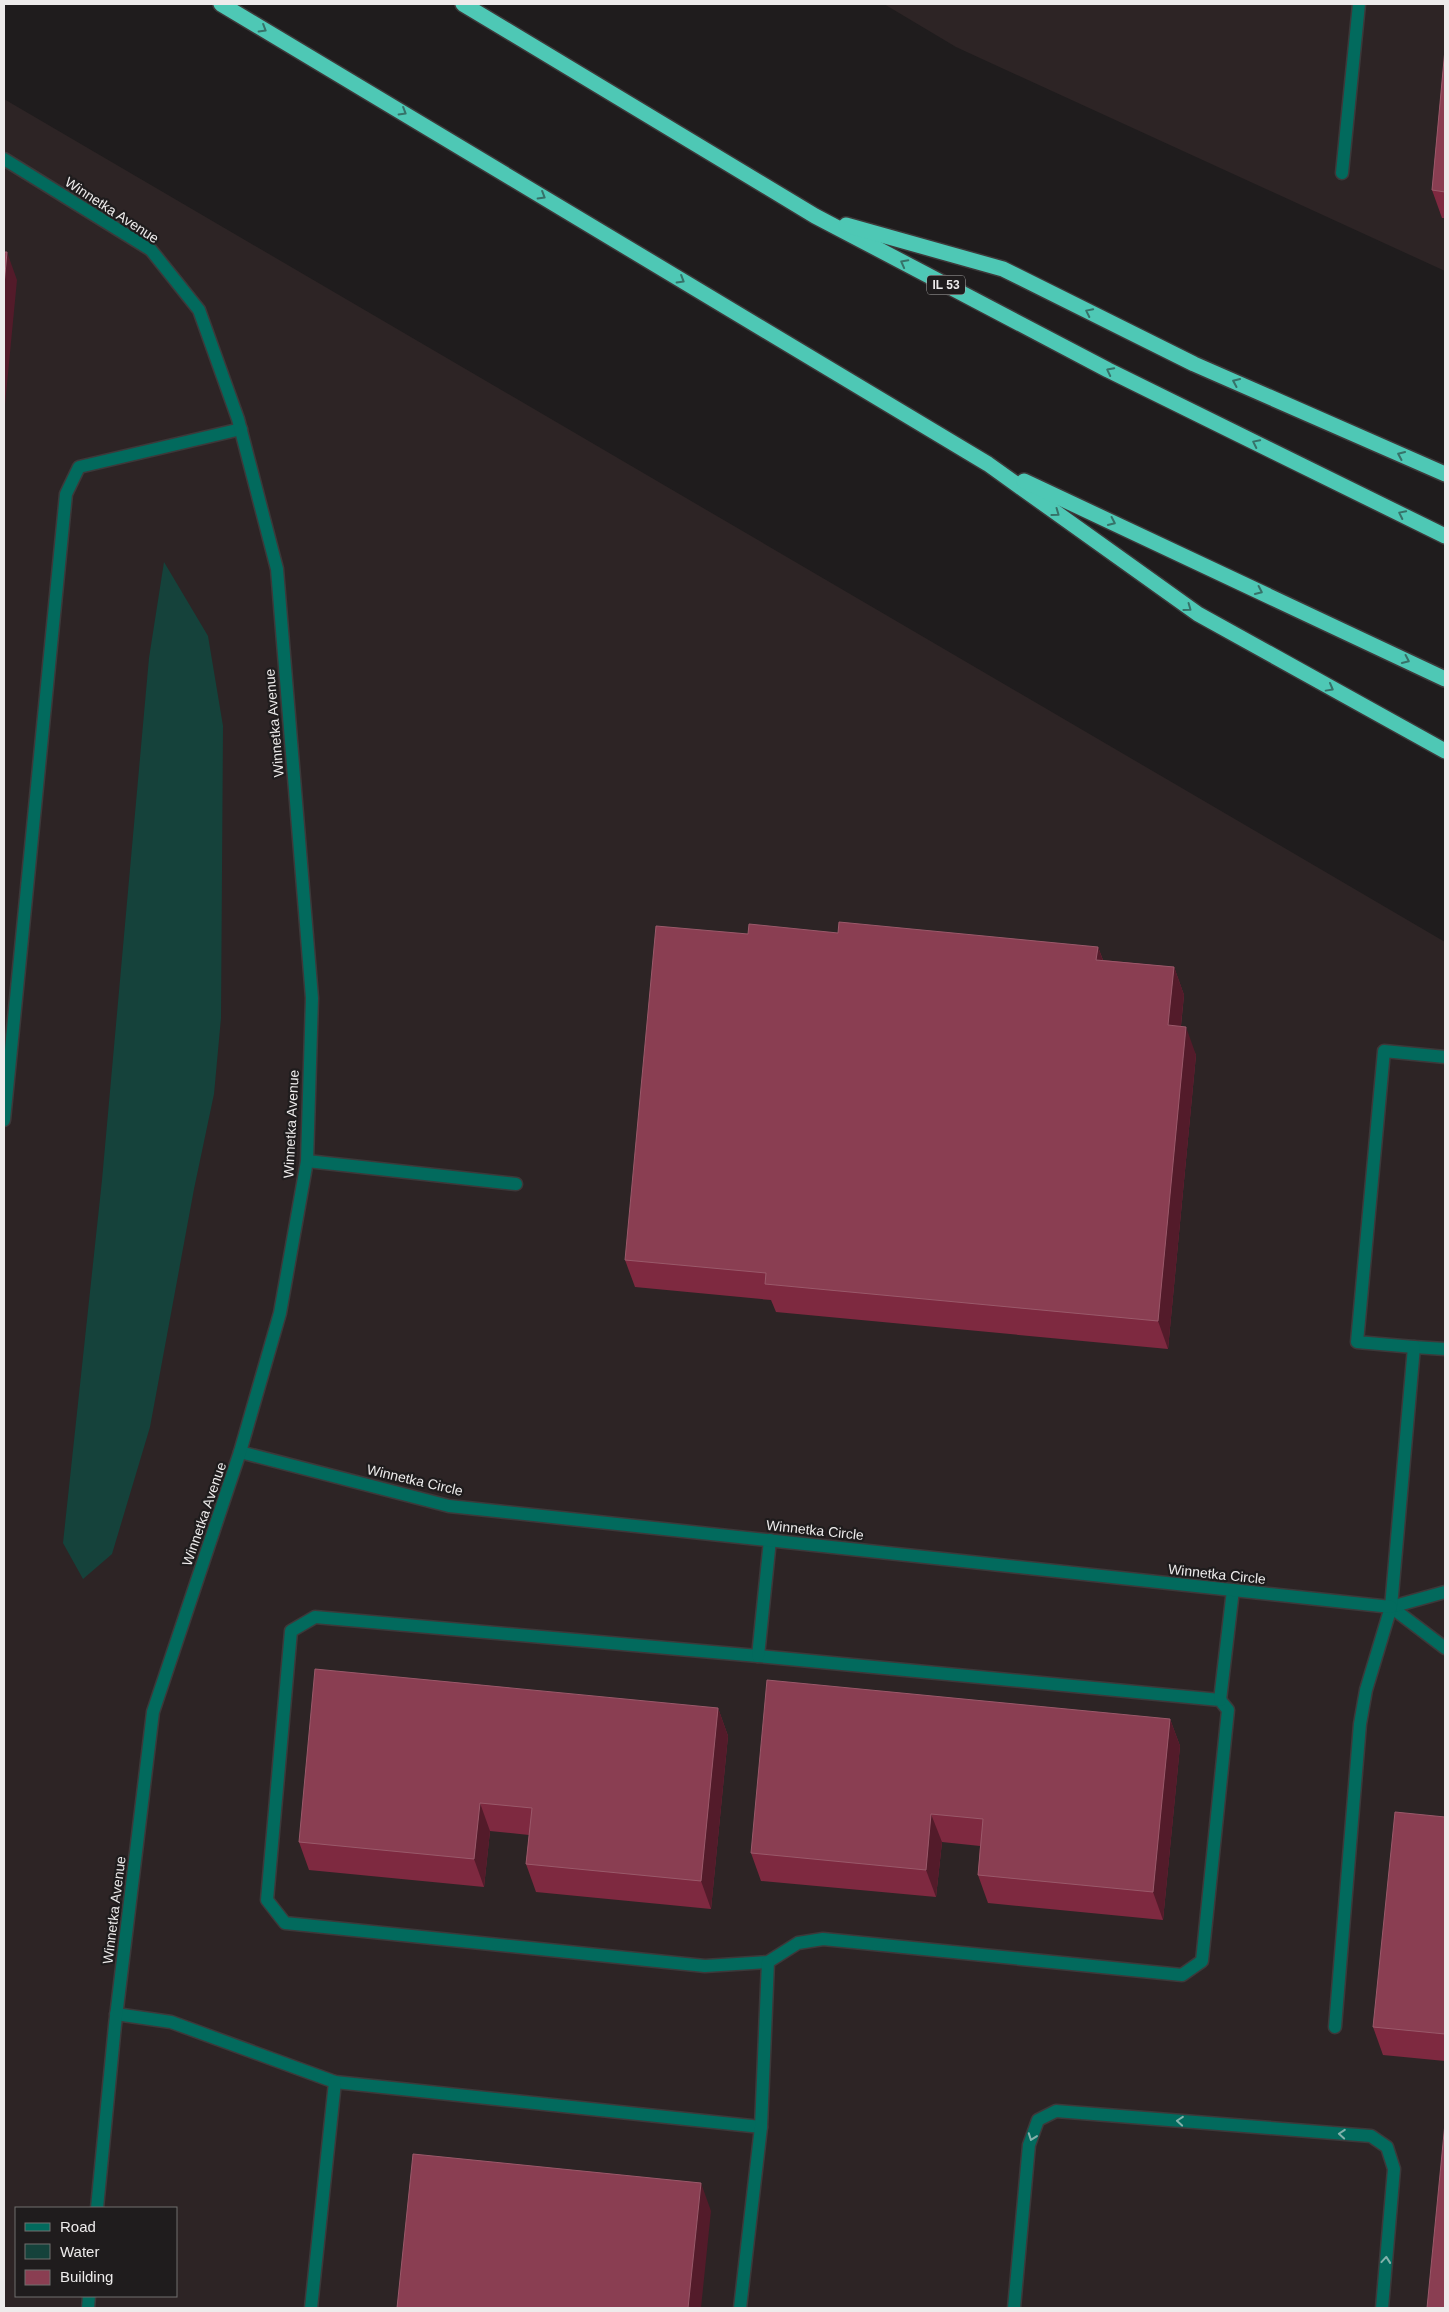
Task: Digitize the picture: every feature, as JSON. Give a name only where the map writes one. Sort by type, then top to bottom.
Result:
[{"type":"highway","points":[[222,4],[988,464],[1198,614],[1445,751]]},
{"type":"highway","name":"IL 53","points":[[463,4],[815,216],[1108,370],[1445,536]]},
{"type":"highway","points":[[815,216],[1003,269],[1194,364],[1445,474]]},
{"type":"highway","points":[[988,464],[1445,679]]},
{"type":"street","points":[[1342,173],[1359,4]]},
{"type":"street","name":"Winnetka Avenue","points":[[4,159],[152,250],[199,310],[241,429],[277,569],[312,998],[307,1161],[280,1313],[240,1452],[153,1712],[116,2014],[97,2207]]},
{"type":"street","points":[[4,1120],[66,494],[79,467],[241,429]]},
{"type":"street","points":[[1445,1057],[1384,1051],[1357,1342],[1445,1349]]},
{"type":"street","points":[[307,1161],[516,1184]]},
{"type":"street","points":[[1335,2027],[1360,1724],[1366,1690],[1391,1607],[1414,1347]]},
{"type":"street","name":"Winnetka Circle","points":[[240,1452],[449,1506],[1391,1607]]},
{"type":"street","points":[[758,1656],[770,1540]]},
{"type":"street","points":[[1220,1700],[315,1616],[291,1631],[267,1900],[285,1924],[705,1966],[768,1962],[798,1943],[823,1939],[1182,1975],[1202,1961],[1228,1710],[1220,1700],[1233,1590]]},
{"type":"street","points":[[1391,1607],[1445,1592]]},
{"type":"street","points":[[1391,1607],[1445,1648]]},
{"type":"street","points":[[740,2308],[761,2127],[768,1962]]},
{"type":"street","points":[[116,2014],[171,2022],[335,2082],[761,2127]]},
{"type":"street","points":[[311,2308],[335,2082]]},
{"type":"street","points":[[1014,2308],[1029,2145],[1038,2120],[1056,2112],[1371,2136],[1387,2147],[1394,2169],[1382,2308]]},
{"type":"shaded area","points":[[884,4],[1445,4],[1445,271],[956,47]]},
{"type":"shaded area","points":[[4,99],[1445,942],[1445,2308],[4,2308]]},
{"type":"water","points":[[164,562],[208,636],[223,726],[221,1018],[214,1094],[194,1189],[150,1427],[112,1554],[83,1579],[63,1543],[102,1180],[149,658]]},
{"type":"building","points":[[1445,49],[1445,192],[1432,190]]},
{"type":"building","points":[[4,252],[7,252],[4,285]]},
{"type":"building","points":[[839,922],[1098,947],[1096,960],[1174,967],[1168,1025],[1186,1027],[1158,1321],[765,1284],[766,1273],[625,1260],[656,926],[748,934],[749,924],[838,933]]},
{"type":"building","points":[[315,1669],[718,1708],[701,1881],[526,1864],[532,1808],[480,1803],[474,1859],[299,1842]]},
{"type":"building","points":[[767,1680],[1170,1719],[1153,1892],[978,1875],[983,1819],[931,1814],[926,1870],[751,1853]]},
{"type":"building","points":[[1395,1812],[1445,1817],[1445,2034],[1373,2027]]},
{"type":"building","points":[[1445,2123],[1445,2308],[1427,2308]]},
{"type":"building","points":[[413,2154],[701,2183],[688,2308],[397,2308]]}]
